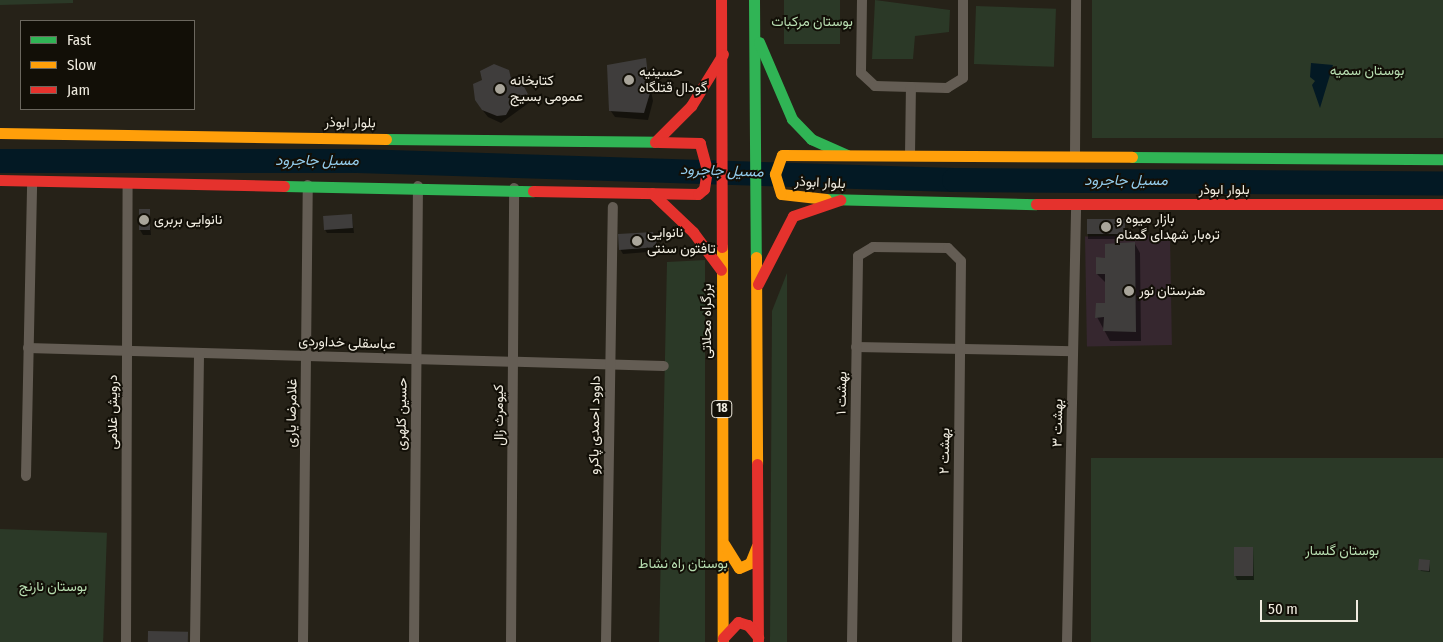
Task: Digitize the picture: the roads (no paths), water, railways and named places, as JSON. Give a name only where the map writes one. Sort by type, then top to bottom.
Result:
[{"type":"main road","name":"بزرگراه محلاتی","points":[[721,0],[723,53],[721,270],[723,640]]},
{"type":"main road","points":[[754,0],[758,640]]},
{"type":"main road","points":[[754,28],[792,120],[811,139],[847,155]]},
{"type":"main road","points":[[655,142],[690,106],[723,53]]},
{"type":"main road","name":"بلوار ابوذر","points":[[0,133],[700,143],[707,160],[706,180],[698,194],[652,193]]},
{"type":"main road","name":"بلوار ابوذر","points":[[1443,159],[1075,154],[782,155],[775,174],[781,194],[840,200],[1076,205],[1443,204]]},
{"type":"main road","points":[[0,180],[418,186],[652,193],[693,232],[721,270]]},
{"type":"main road","points":[[756,287],[793,216],[803,209],[840,200]]},
{"type":"main road","points":[[723,543],[739,568],[750,563],[758,546]]},
{"type":"main road","points":[[723,640],[738,622],[748,625],[758,640]]},
{"type":"street","points":[[862,0],[861,73],[874,86],[947,88],[962,78],[963,0]]},
{"type":"street","points":[[1075,154],[1076,0]]},
{"type":"street","points":[[910,155],[912,87]]},
{"type":"street","points":[[26,476],[32,181]]},
{"type":"street","name":"درویش غلامی","points":[[126,642],[128,182]]},
{"type":"street","name":"غلامرضا یاری","points":[[303,642],[308,185]]},
{"type":"street","name":"حسین کلهری","points":[[414,642],[418,186]]},
{"type":"street","name":"کیومرث زال","points":[[511,642],[514,188]]},
{"type":"street","name":"بهشت ۳","points":[[1067,642],[1076,205]]},
{"type":"street","name":"داوود احمدی پاکرو","points":[[606,642],[613,207]]},
{"type":"street","name":"بهشت ۱","points":[[852,642],[858,256],[873,247],[948,248],[961,261]]},
{"type":"street","name":"بهشت ۲","points":[[957,642],[961,261]]},
{"type":"street","points":[[856,347],[1073,351]]},
{"type":"street","name":"عباسقلی خداوردی","points":[[28,348],[664,366]]},
{"type":"street","points":[[195,642],[199,353]]},
{"type":"water","points":[[1311,63],[1333,65],[1320,108],[1312,85],[1315,81],[1310,77]]},
{"type":"waterway","name":"مسیل جاجرود","points":[[0,161],[358,161],[954,180],[1443,183]]},
{"type":"place","name":"حسینیه گودال قتلگاه","points":[[629,80]]},
{"type":"place","name":"کتابخانه عمومی بسیج","points":[[500,89]]},
{"type":"place","name":"نانوایی بربری","points":[[144,220]]},
{"type":"place","name":"بازار میوه و تره‌بار شهدای گمنام","points":[[1106,227]]},
{"type":"place","name":"نانوایی تافتون سنتی","points":[[637,241]]},
{"type":"place","name":"هنرستان نور","points":[[1129,291]]},
{"type":"park label","name":"بوستان مرکبات","points":[[812,22]]},
{"type":"park label","name":"بوستان سمیه","points":[[1367,71]]},
{"type":"park label","name":"بوستان گلسار","points":[[1342,551]]},
{"type":"park label","name":"بوستان راه نشاط","points":[[683,564]]},
{"type":"park label","name":"بوستان نارنج","points":[[53,587]]}]
